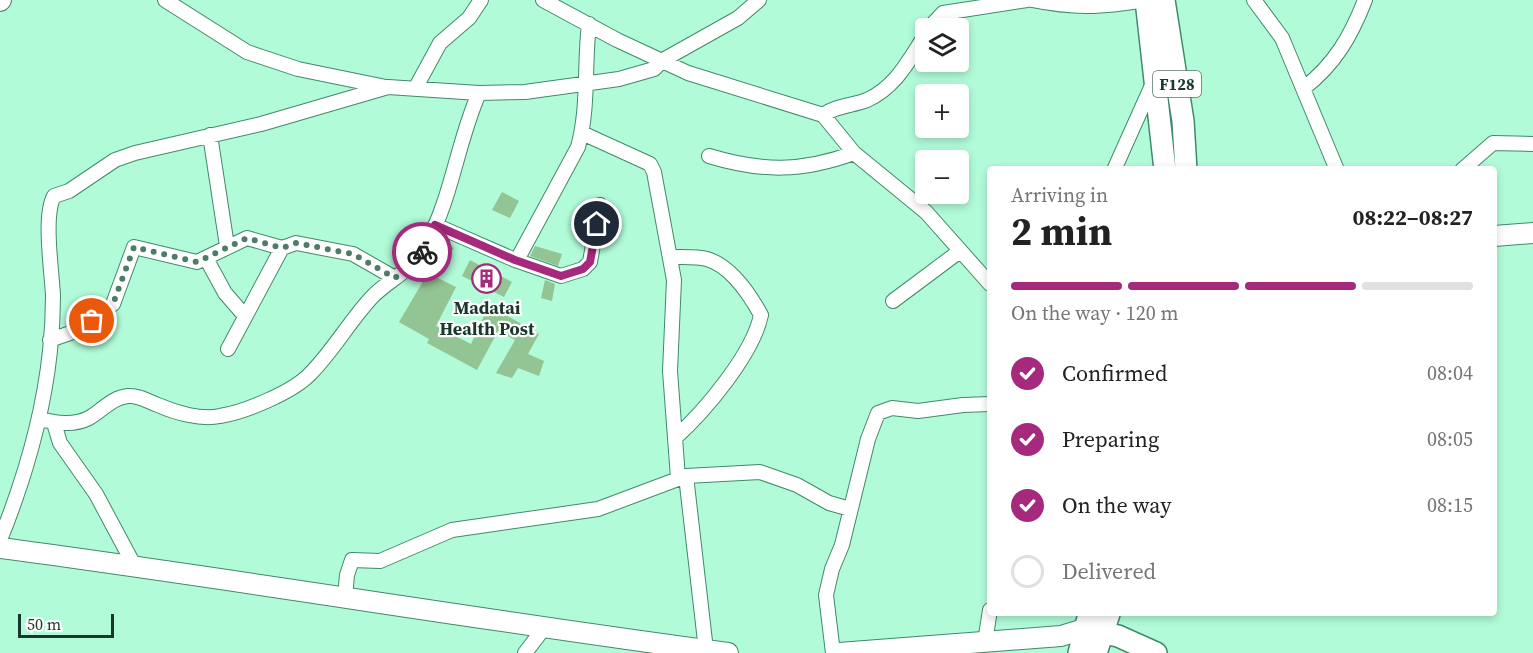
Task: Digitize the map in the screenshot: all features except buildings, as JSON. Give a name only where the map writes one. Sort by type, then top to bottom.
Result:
[{"type":"main road","name":"F128","points":[[1146,0],[1165,166]]},
{"type":"main road","name":"F128","points":[[1164,0],[1183,121],[1186,166]]},
{"type":"main road","points":[[1497,236],[1533,233]]},
{"type":"main road","points":[[0,548],[728,653]]},
{"type":"main road","points":[[839,653],[1061,636],[1095,638],[1156,653]]},
{"type":"street","points":[[165,0],[247,52],[298,69],[388,87],[416,87],[479,93],[525,92],[584,84],[619,79],[654,69],[663,60],[738,18],[759,0]]},
{"type":"street","points":[[416,87],[440,43],[469,18],[481,0]]},
{"type":"street","points":[[543,0],[688,73],[823,115],[854,153],[926,212],[987,281]]},
{"type":"street","points":[[938,18],[943,13],[1027,0]]},
{"type":"street","points":[[1032,0],[1067,7],[1098,8],[1146,0]]},
{"type":"street","points":[[1254,0],[1281,38],[1335,166]]},
{"type":"street","points":[[1304,88],[1331,64],[1352,33],[1365,0]]},
{"type":"street","points":[[517,260],[578,147],[582,133],[589,24]]},
{"type":"street","points":[[823,115],[834,107],[866,100],[884,90],[894,81],[915,50]]},
{"type":"street","points":[[1116,166],[1155,78]]},
{"type":"street","points":[[0,540],[24,482],[40,420],[51,340],[53,299],[49,246],[51,206],[54,196],[69,191],[116,160],[154,147],[210,135],[388,87]]},
{"type":"street","points":[[40,420],[75,423],[88,418],[108,403],[127,396],[145,399],[174,411],[219,416],[284,393],[309,376],[360,310],[412,265],[425,248],[451,184],[465,125],[479,93]]},
{"type":"street","points":[[582,133],[652,167],[674,280],[670,371],[675,438],[706,650]]},
{"type":"street","points":[[210,135],[219,206],[227,246]]},
{"type":"street","points":[[1467,166],[1493,143],[1533,144]]},
{"type":"street","points":[[709,156],[760,167],[794,168],[820,165],[854,153]]},
{"type":"street","points":[[435,225],[561,276],[583,269],[590,262],[600,205]]},
{"type":"street","points":[[51,340],[79,330],[113,304],[134,247],[197,262],[207,260],[227,246],[247,238],[282,248],[296,243],[353,254],[395,278]]},
{"type":"street","points":[[228,349],[282,248]]},
{"type":"street","points":[[893,301],[960,251]]},
{"type":"street","points":[[670,257],[704,258],[723,267],[752,297],[761,315],[748,348],[696,419],[675,438]]},
{"type":"street","points":[[207,260],[225,293],[245,316]]},
{"type":"street","points":[[833,653],[826,595],[832,569],[842,545],[868,439],[882,410],[918,411],[987,404]]},
{"type":"street","points":[[54,423],[60,444],[96,494],[134,566]]},
{"type":"street","points":[[345,597],[347,575],[352,560],[380,561],[452,530],[598,509],[640,495],[682,477],[760,472],[796,485],[829,503],[850,509]]},
{"type":"street","points":[[986,642],[989,616]]},
{"type":"street","points":[[525,653],[544,628]]},
{"type":"way so far","points":[[92,321],[113,304],[134,247],[202,262],[227,246],[247,238],[282,248],[296,243],[353,254],[395,278],[412,265],[422,252]]},
{"type":"place","name":"Madatai Health Post","points":[[487,279]]},
{"type":"route","points":[[422,252],[435,225],[515,260],[561,276],[583,269],[590,262],[597,224]]}]
